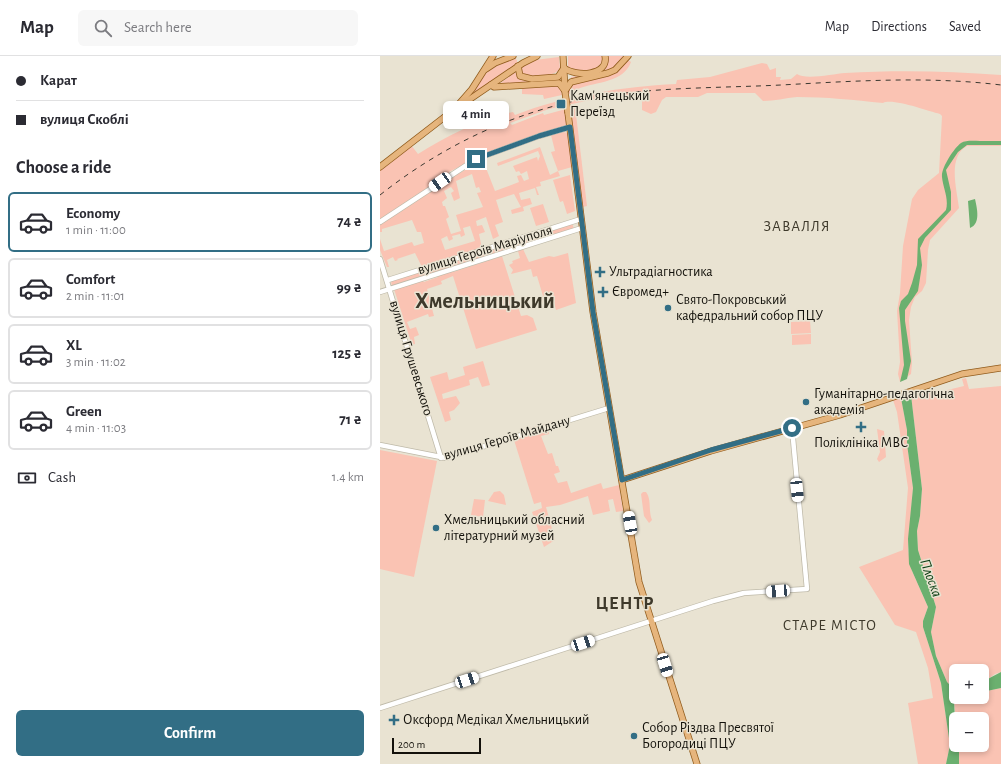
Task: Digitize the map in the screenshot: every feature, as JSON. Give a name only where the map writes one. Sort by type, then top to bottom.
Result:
[{"type":"main road","points":[[451,112],[464,99],[493,56]]},
{"type":"main road","points":[[484,70],[495,63],[513,56]]},
{"type":"main road","points":[[380,167],[451,112],[518,66],[538,56]]},
{"type":"main road","points":[[563,56],[565,91],[593,312],[638,582],[697,764]]},
{"type":"main road","points":[[564,67],[576,74],[593,72],[603,66],[606,61],[605,56]]},
{"type":"main road","points":[[565,91],[571,82],[615,70],[628,56]]},
{"type":"main road","points":[[518,66],[520,76],[532,79],[558,77],[564,67]]},
{"type":"main road","points":[[491,85],[494,87],[559,83],[565,91]]},
{"type":"main road","points":[[622,480],[711,450],[840,415],[898,394],[962,374],[1001,368]]},
{"type":"street","points":[[380,222],[476,159],[539,136],[570,127]]},
{"type":"street","name":"вулиця Героїв Маріуполя","points":[[388,280],[581,220]]},
{"type":"street","name":"вулиця Героїв Маріуполя","points":[[380,292],[582,228]]},
{"type":"street","name":"вулиця Грушевського","points":[[380,259],[388,280],[441,458]]},
{"type":"street","name":"вулиця Героїв Майдану","points":[[380,445],[441,458],[609,408]]},
{"type":"street","points":[[380,708],[713,601],[744,593],[807,589],[792,428]]},
{"type":"shaded area","points":[[568,56],[604,56],[602,62],[595,69],[584,71],[568,68]]},
{"type":"shaded area","points":[[607,56],[626,56],[612,70],[571,80],[571,77],[598,72]]},
{"type":"shaded area","points":[[559,57],[560,69],[552,74],[531,76],[522,74],[521,67],[535,60]]},
{"type":"shaded area","points":[[514,58],[517,60],[517,64],[472,96],[470,94],[488,72]]},
{"type":"shaded area","points":[[628,60],[631,62],[622,74],[609,80],[580,88],[574,93],[569,94],[569,90],[572,85],[621,67]]},
{"type":"shaded area","points":[[762,63],[767,64],[770,70],[776,68],[776,77],[781,77],[780,80],[791,79],[797,74],[806,77],[813,77],[845,73],[884,71],[1001,75],[1001,146],[967,146],[961,151],[957,158],[955,166],[955,183],[959,208],[930,240],[926,283],[922,291],[915,297],[911,307],[909,320],[912,363],[911,374],[900,382],[898,374],[900,362],[897,311],[900,293],[903,246],[912,199],[918,190],[939,173],[942,116],[940,114],[894,102],[883,103],[829,98],[797,97],[763,101],[755,93],[707,93],[698,97],[666,97],[662,100],[656,112],[651,114],[642,110],[642,95],[595,101],[595,99],[549,109],[510,123],[512,125],[543,113],[544,115],[566,109],[566,126],[482,155],[449,172],[451,178],[481,161],[484,163],[495,191],[519,182],[517,176],[521,175],[524,181],[529,179],[527,171],[521,174],[519,171],[516,172],[513,166],[537,157],[538,161],[540,156],[538,151],[498,166],[497,163],[540,147],[550,175],[558,171],[560,176],[540,182],[541,186],[536,187],[539,195],[537,195],[535,188],[519,193],[521,200],[530,198],[532,204],[523,207],[524,211],[512,214],[511,210],[521,207],[514,194],[496,200],[503,222],[495,225],[499,236],[493,239],[486,217],[476,221],[477,226],[482,225],[485,232],[479,234],[482,248],[422,267],[415,253],[395,261],[393,257],[387,260],[389,267],[387,267],[380,250],[380,239],[384,251],[412,242],[414,246],[424,243],[421,232],[417,232],[412,220],[382,229],[382,232],[380,232],[380,170],[411,145],[418,154],[464,129],[500,115],[513,112],[515,115],[554,102],[594,93],[635,87],[676,84],[677,80],[710,77]],"holes":[[[472,174],[476,188],[479,187],[481,192],[477,193],[483,207],[456,215],[461,231],[451,234],[446,219],[449,217],[442,202],[447,198],[444,191],[451,187],[454,191],[451,193],[454,201],[460,198],[456,181]],[[470,226],[475,241],[445,250],[441,239],[447,236],[449,241],[453,239],[452,236],[460,234],[461,237],[465,235],[463,228]]]},
{"type":"shaded area","points":[[515,72],[518,76],[528,81],[541,82],[558,79],[558,81],[498,85]]},
{"type":"shaded area","points":[[558,86],[561,89],[562,95],[544,99],[543,95],[522,94],[522,88]]},
{"type":"shaded area","points":[[575,106],[587,206],[583,207],[570,112],[571,107]]},
{"type":"shaded area","points":[[563,132],[568,133],[572,167],[558,171],[551,152],[555,151],[551,135]]},
{"type":"shaded area","points":[[1001,141],[1001,145],[967,145],[958,152],[946,170],[951,192],[951,210],[925,238],[920,248],[922,265],[918,291],[905,310],[905,321],[911,361],[907,379],[900,382],[904,365],[899,308],[901,301],[908,294],[917,265],[918,239],[946,210],[947,206],[942,173],[948,158],[963,142]]},
{"type":"shaded area","points":[[570,175],[575,211],[567,214],[563,201],[560,202],[553,180]]},
{"type":"shaded area","points":[[975,199],[977,219],[976,223],[970,228],[968,201]]},
{"type":"shaded area","points":[[543,204],[549,222],[536,226],[530,208]]},
{"type":"shaded area","points":[[572,223],[574,229],[392,287],[391,281]]},
{"type":"shaded area","points":[[523,249],[529,262],[549,256],[554,257],[568,253],[576,303],[556,310],[553,299],[542,303],[540,297],[543,296],[537,276],[533,277],[531,269],[511,274],[513,270],[509,265],[513,263],[512,261],[520,258],[518,251]]},
{"type":"shaded area","points":[[502,256],[521,316],[527,315],[533,318],[537,330],[476,349],[453,276],[441,281],[442,284],[427,289],[434,316],[429,317],[428,314],[407,322],[410,329],[416,327],[419,335],[414,337],[415,344],[412,345],[394,289],[422,280],[424,282],[452,270],[453,272]]},
{"type":"shaded area","points":[[810,321],[811,333],[791,334],[791,322]]},
{"type":"shaded area","points":[[811,334],[811,344],[792,345],[792,335]]},
{"type":"shaded area","points":[[483,361],[490,385],[482,387],[478,377],[469,380],[470,385],[442,394],[443,399],[456,396],[460,403],[454,410],[449,412],[451,420],[445,422],[430,377],[447,372],[449,380],[465,375],[463,367]]},
{"type":"shaded area","points":[[966,378],[969,389],[1001,386],[1001,672],[989,678],[989,664],[949,664],[949,684],[936,656],[931,632],[936,607],[918,550],[917,531],[920,516],[922,489],[911,395],[922,390],[939,392],[964,386],[962,379]]},
{"type":"shaded area","points":[[911,395],[922,489],[920,516],[917,531],[918,550],[936,607],[931,632],[936,656],[949,684],[949,704],[954,704],[955,712],[949,712],[949,738],[941,683],[923,627],[923,621],[928,607],[909,564],[908,539],[913,488],[907,444],[907,430],[901,398]]},
{"type":"shaded area","points":[[901,398],[907,430],[907,444],[913,488],[908,549],[912,571],[928,607],[923,621],[923,627],[941,683],[949,738],[949,750],[946,764],[918,764],[908,703],[933,698],[928,668],[916,632],[895,625],[859,567],[903,550],[908,488],[897,412],[893,400]]},
{"type":"shaded area","points":[[554,421],[556,427],[548,430],[549,434],[541,436],[548,454],[552,453],[556,466],[558,466],[560,472],[554,474],[558,483],[567,481],[571,493],[601,483],[603,489],[619,485],[623,511],[616,512],[613,499],[608,500],[610,511],[593,515],[588,496],[560,505],[546,507],[555,540],[544,547],[532,512],[542,508],[541,502],[534,504],[514,440],[522,438],[520,431]]},
{"type":"shaded area","points":[[877,429],[884,431],[886,457],[879,462],[877,459],[880,452]]},
{"type":"shaded area","points":[[380,450],[437,461],[414,577],[380,569]]},
{"type":"shaded area","points":[[500,491],[504,495],[506,505],[488,501],[494,492]]},
{"type":"shaded area","points":[[646,492],[649,498],[652,520],[649,523],[644,516],[641,494]]},
{"type":"shaded area","points":[[474,499],[485,500],[483,517],[471,515]]},
{"type":"shaded area","points":[[1001,672],[1001,688],[989,691],[989,678]]},
{"type":"shaded area","points":[[1001,688],[1001,764],[959,764],[959,752],[989,752],[989,712],[955,712],[954,704],[989,704],[989,691]]},
{"type":"shaded area","points":[[949,750],[949,752],[959,752],[959,764],[946,764]]},
{"type":"railway","points":[[380,195],[429,160],[482,132],[538,111],[596,97],[642,91],[688,88],[891,80],[974,82],[1001,85]]},
{"type":"place","name":"Кам'янецький Переїзд","points":[[561,104]]},
{"type":"place","name":"Ультрадіагностика","points":[[600,272]]},
{"type":"place","name":"Євромед+","points":[[603,292]]},
{"type":"place","name":"Свято-Покровський кафедральний собор ПЦУ","points":[[668,308]]},
{"type":"place","name":"Гуманітарно-педагогічна академія","points":[[806,402]]},
{"type":"place","name":"Поліклініка МВС","points":[[861,427]]},
{"type":"place","name":"Хмельницький обласний літературний музей","points":[[436,528]]},
{"type":"place","name":"Оксфорд Медікал Хмельницький","points":[[394,720]]},
{"type":"place","name":"Собор Різдва Пресвятої Богородиці ПЦУ","points":[[634,736]]},
{"type":"district","name":"ЗАВАЛЛЯ","points":[[797,226]]},
{"type":"district","name":"Хмельницький","points":[[485,301]]},
{"type":"district","name":"ЦЕНТР","points":[[625,604]]},
{"type":"district","name":"СТАРЕ МІСТО","points":[[830,625]]},
{"type":"route","points":[[476,159],[539,136],[570,127],[593,312],[622,480],[711,450],[792,428]]},
{"type":"water label","name":"Плоска","points":[[931,578]]}]
